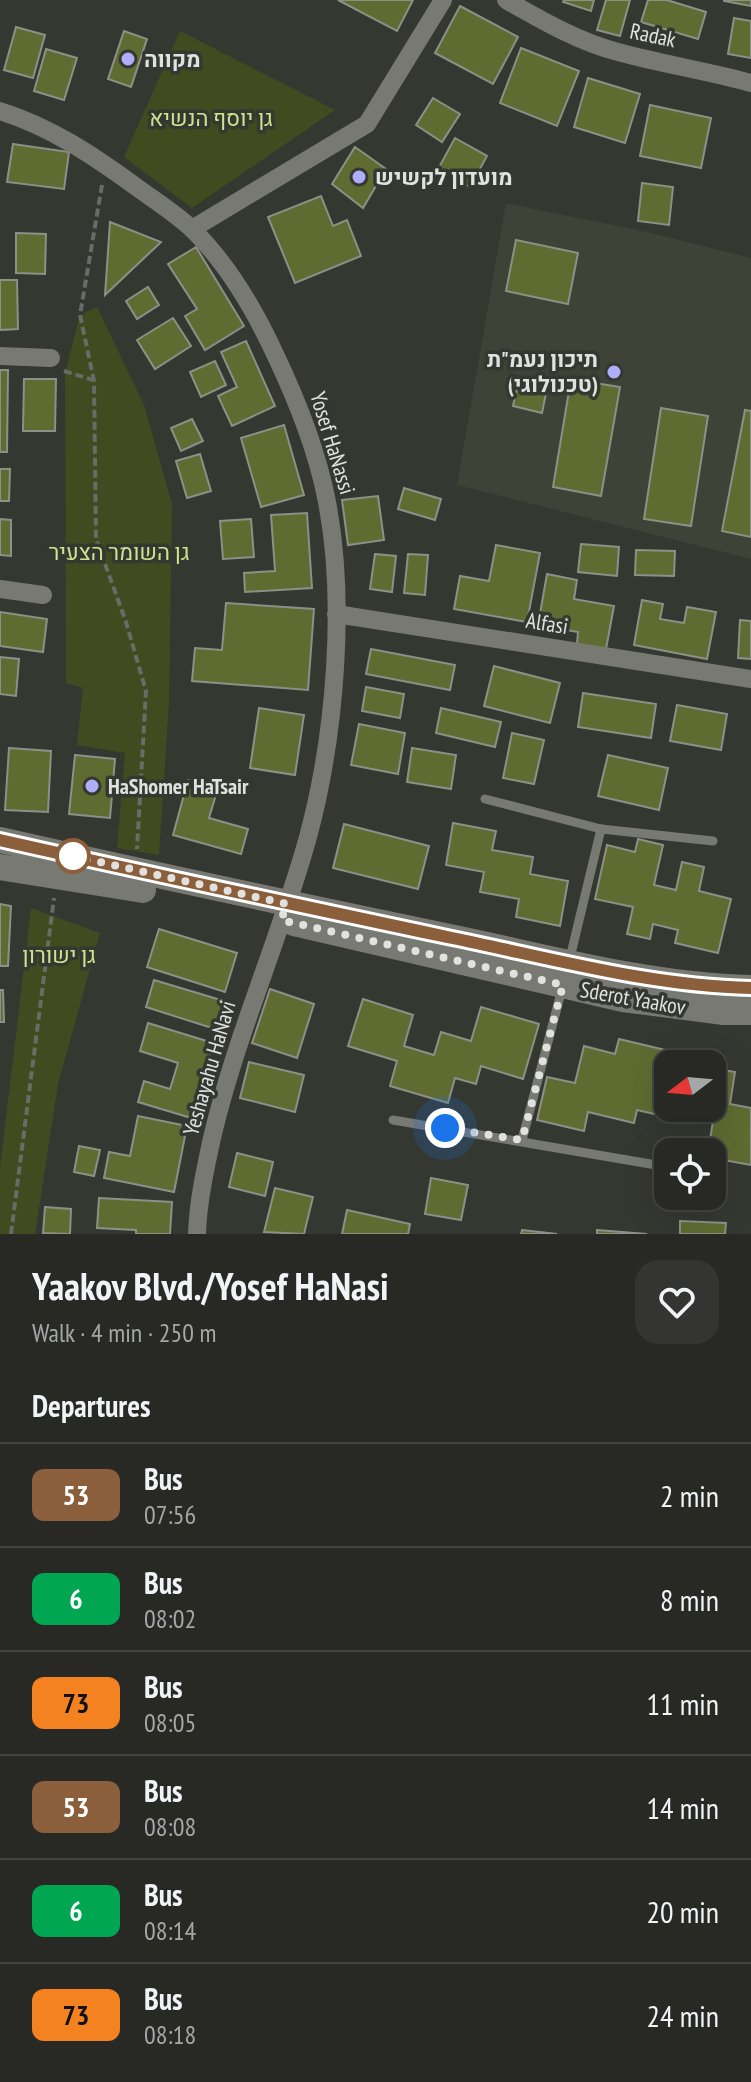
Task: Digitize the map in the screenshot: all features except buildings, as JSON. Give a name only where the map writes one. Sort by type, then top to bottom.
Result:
[{"type":"street","points":[[192,229],[367,124],[443,0]]},
{"type":"street","name":"Radak","points":[[506,0],[546,23],[616,52],[701,69],[751,83]]},
{"type":"street","name":"Yosef HaNassi","points":[[0,111],[49,131],[105,165],[192,229],[239,286],[253,309],[305,425],[326,494],[336,614],[331,706],[322,776],[308,836],[284,912]]},
{"type":"street","points":[[0,356],[51,358]]},
{"type":"street","points":[[0,589],[43,595]]},
{"type":"street","name":"Alfasi","points":[[336,614],[751,679]]},
{"type":"street","name":"Sderot Yaakov","points":[[0,840],[135,871],[284,912],[566,974],[751,988]]},
{"type":"street","name":"Sderot Yaakov","points":[[0,867],[284,912]]},
{"type":"street","name":"Yeshayahu HaNavi","points":[[197,1234],[198,1214],[220,1102],[284,912]]},
{"type":"street","name":"Sderot Yaakov","points":[[566,974],[623,999],[724,1012],[751,1012]]},
{"type":"lane","points":[[485,799],[601,829],[713,841]]},
{"type":"lane","points":[[522,1140],[601,829]]},
{"type":"lane","points":[[393,1120],[654,1164]]},
{"type":"path","points":[[105,165],[80,315],[94,381],[96,539],[126,622],[146,691],[135,871]]},
{"type":"path","points":[[51,358],[65,373],[94,381]]},
{"type":"path","points":[[11,1234],[57,876]]},
{"type":"shaded area","name":"תיכון נעמ\"ת (טכנולוגי)","points":[[506,203],[647,232],[751,258],[751,559],[457,485]]},
{"type":"green space","name":"גן יוסף הנשיא","points":[[180,31],[335,110],[192,208],[124,157]]},
{"type":"green space","name":"גן השומר הצעיר","points":[[97,307],[144,405],[172,504],[169,702],[159,855],[117,848],[125,753],[77,745],[83,688],[66,683],[65,373],[80,315]]},
{"type":"green space","name":"גן ישורון","points":[[31,908],[100,933],[58,1084],[35,1234],[0,1234],[0,1168]]},
{"type":"bus line","name":"53","points":[[0,840],[287,904],[628,974],[751,988]]},
{"type":"place","name":"מקווה","points":[[128,59]]},
{"type":"place","name":"מועדון לקשיש","points":[[359,177]]},
{"type":"place","name":"תיכון נעמ\"ת (טכנולוגי)","points":[[614,372]]},
{"type":"place","name":"HaShomer HaTsair","points":[[92,786]]},
{"type":"route","points":[[73,856],[287,904],[281,920],[563,985],[522,1140],[445,1128]]}]
